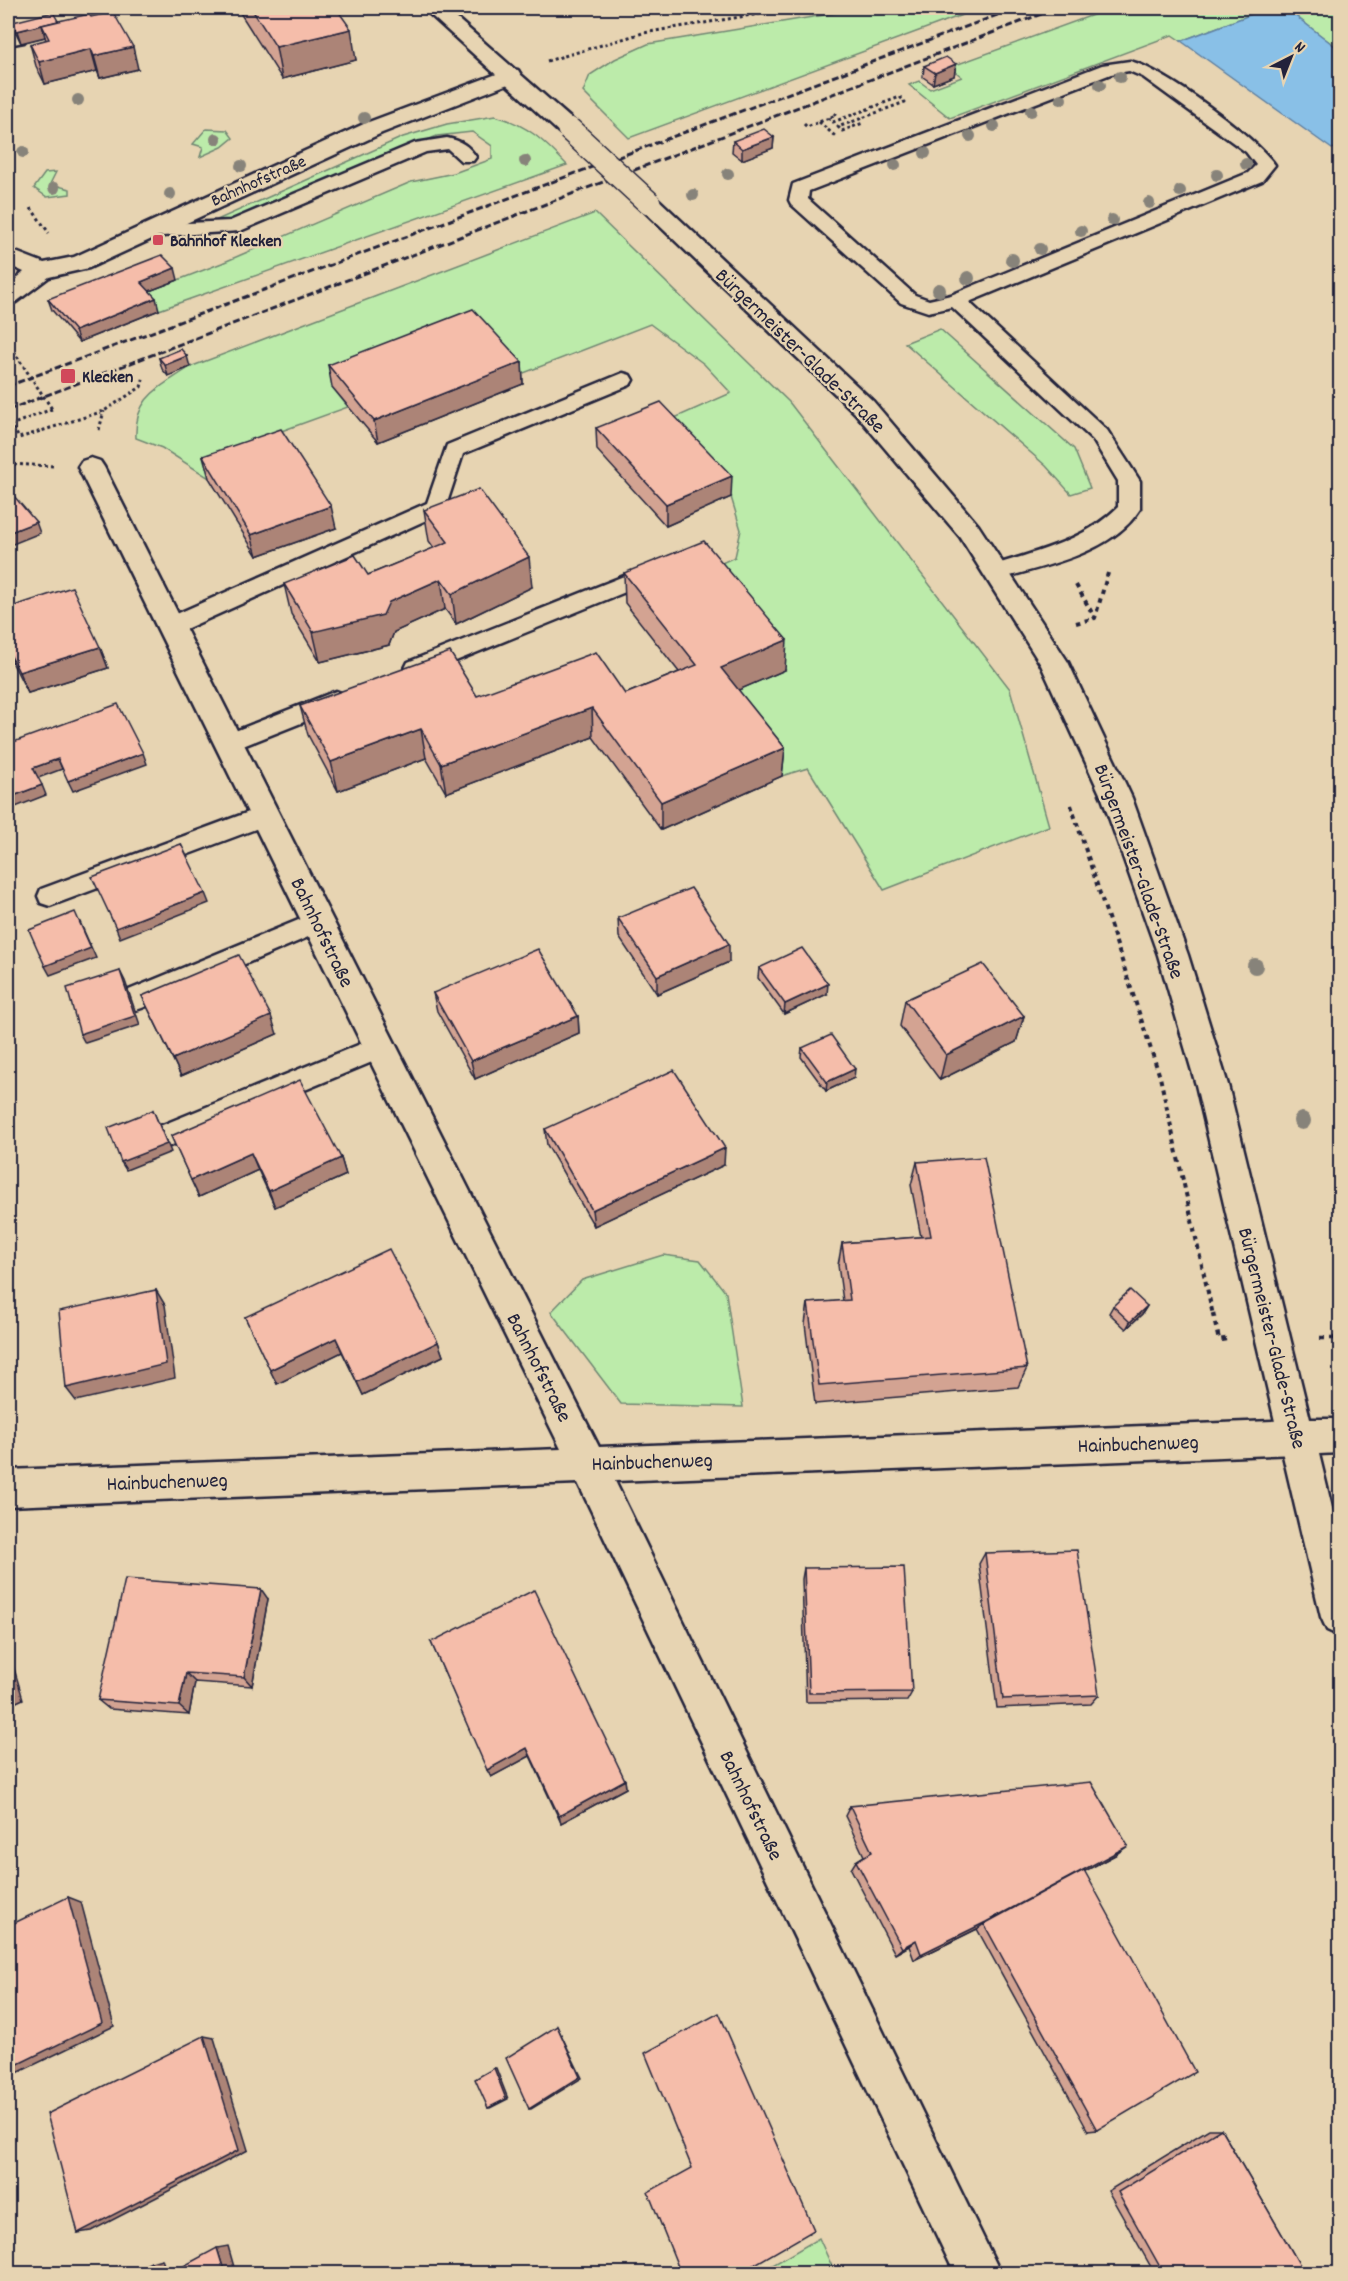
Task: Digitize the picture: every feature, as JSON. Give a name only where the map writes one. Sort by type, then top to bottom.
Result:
[{"type":"street","name":"Bürgermeister-Glade-Straße","points":[[433,8],[510,75],[649,203],[864,407],[969,531],[1054,662],[1117,798],[1169,944],[1212,1085],[1341,1617]]},
{"type":"street","name":"Bahnhofstraße","points":[[41,271],[81,263],[374,128],[510,75]]},
{"type":"street","points":[[8,256],[41,271],[8,297]]},
{"type":"street","name":"Bahnhofstraße","points":[[91,466],[588,1464],[979,2274]]},
{"type":"street","name":"Hainbuchenweg","points":[[8,1488],[1341,1436]]},
{"type":"lane","points":[[1130,66],[1149,73],[1252,148],[1266,165],[1255,177],[956,300],[928,306],[908,299],[798,200],[800,188],[1108,69],[1130,66]]},
{"type":"lane","points":[[147,231],[233,227],[421,147],[450,143],[462,148],[467,157]]},
{"type":"lane","points":[[956,300],[1100,435],[1128,481],[1129,509],[1112,529],[1071,547],[996,572]]},
{"type":"lane","points":[[171,626],[436,507],[454,450],[623,380]]},
{"type":"lane","points":[[392,677],[675,564]]},
{"type":"lane","points":[[228,743],[359,690]]},
{"type":"lane","points":[[50,896],[265,815]]},
{"type":"lane","points":[[133,1000],[318,922]]},
{"type":"lane","points":[[165,1136],[380,1047]]},
{"type":"path","points":[[510,75],[556,58],[643,33],[795,8]]},
{"type":"path","points":[[804,124],[807,127],[836,115],[834,113]]},
{"type":"path","points":[[8,206],[12,213]]},
{"type":"path","points":[[8,341],[52,410],[11,425],[19,438],[104,411],[141,387],[144,376]]},
{"type":"path","points":[[8,464],[91,466]]},
{"type":"path","points":[[1069,800],[1125,964],[1160,1077],[1219,1340]]},
{"type":"green space","points":[[867,8],[981,8],[629,138],[583,92],[590,75],[615,59],[648,44]]},
{"type":"green space","points":[[1112,8],[1268,8],[1181,41],[1172,35],[950,118],[909,85],[919,81],[930,89],[962,77],[950,67]]},
{"type":"green space","points":[[1285,8],[1340,8],[1340,50]]},
{"type":"green space","points":[[495,116],[517,124],[534,134],[567,165],[159,310],[144,293],[222,263],[411,182],[454,173],[492,159],[492,146],[472,132],[437,136],[230,220],[217,220],[403,137],[447,124]]},
{"type":"green space","points":[[206,129],[227,130],[233,138],[222,147],[200,157],[203,147],[193,144]]},
{"type":"green space","points":[[56,172],[50,184],[70,189],[70,194],[47,197],[34,188],[45,173]]},
{"type":"green space","points":[[595,213],[789,402],[1010,689],[1049,826],[884,890],[808,768],[782,776],[720,698],[704,571],[735,557],[741,530],[731,497],[661,424],[731,393],[704,364],[650,324],[516,376],[332,387],[348,407],[265,437],[276,455],[209,478],[162,448],[136,438],[139,412],[144,403],[159,388],[190,367]]},
{"type":"green space","points":[[940,329],[1074,449],[1090,488],[1071,494],[1046,466],[905,343]]},
{"type":"green space","points":[[663,1255],[700,1260],[726,1293],[743,1407],[621,1404],[551,1312],[582,1280]]},
{"type":"green space","points":[[819,2238],[835,2273],[759,2273]]},
{"type":"water","points":[[1268,8],[1285,8],[1340,50],[1340,146],[1332,149],[1181,41]]},
{"type":"building","points":[[251,8],[336,8],[351,29],[276,47]]},
{"type":"building","points":[[53,12],[58,21],[17,31],[13,22]]},
{"type":"building","points":[[113,12],[133,47],[94,56],[91,49],[39,62],[30,44],[49,39],[42,25],[89,14],[91,17]]},
{"type":"building","points":[[946,57],[956,64],[935,73],[924,66]]},
{"type":"building","points":[[764,129],[774,137],[742,149],[733,141]]},
{"type":"building","points":[[162,255],[175,268],[141,282],[156,298],[75,331],[48,299]]},
{"type":"building","points":[[473,309],[522,362],[374,421],[328,365]]},
{"type":"building","points":[[181,349],[187,356],[165,365],[159,358]]},
{"type":"building","points":[[661,402],[732,476],[666,504],[596,428]]},
{"type":"building","points":[[281,429],[331,506],[251,535],[203,456]]},
{"type":"building","points":[[8,489],[36,522],[8,533]]},
{"type":"building","points":[[479,489],[529,557],[452,594],[441,579],[389,602],[383,615],[313,632],[284,584],[355,555],[368,575],[448,542],[424,510]]},
{"type":"building","points":[[704,541],[787,640],[721,668],[785,748],[661,802],[592,708],[441,764],[421,729],[331,762],[300,706],[450,652],[477,696],[596,652],[625,694],[697,665],[624,573]]},
{"type":"building","points":[[72,587],[100,647],[19,672],[8,650],[8,608]]},
{"type":"building","points":[[118,704],[143,753],[68,781],[58,759],[33,768],[42,785],[8,798],[8,744]]},
{"type":"building","points":[[181,844],[205,893],[116,928],[92,877]]},
{"type":"building","points":[[691,888],[729,944],[657,976],[618,918]]},
{"type":"building","points":[[75,912],[91,948],[45,966],[29,930]]},
{"type":"building","points":[[802,948],[828,984],[785,1004],[759,968]]},
{"type":"building","points":[[538,949],[578,1016],[471,1061],[433,993]]},
{"type":"building","points":[[239,955],[271,1016],[173,1059],[142,996]]},
{"type":"building","points":[[983,964],[1024,1016],[946,1055],[905,1000]]},
{"type":"building","points":[[120,971],[135,1016],[80,1034],[67,988]]},
{"type":"building","points":[[831,1035],[855,1069],[827,1082],[802,1048]]},
{"type":"building","points":[[674,1070],[725,1148],[592,1210],[545,1129]]},
{"type":"building","points":[[300,1080],[341,1158],[269,1191],[251,1153],[191,1180],[171,1136]]},
{"type":"building","points":[[153,1110],[167,1144],[121,1162],[108,1128]]},
{"type":"building","points":[[984,1157],[1027,1368],[819,1385],[808,1303],[850,1300],[842,1243],[931,1236],[917,1162]]},
{"type":"building","points":[[389,1249],[438,1342],[357,1382],[336,1338],[270,1370],[245,1317]]},
{"type":"building","points":[[156,1290],[166,1364],[66,1388],[59,1311]]},
{"type":"building","points":[[1130,1290],[1147,1306],[1130,1322],[1113,1306]]},
{"type":"building","points":[[1077,1550],[1099,1695],[1003,1699],[985,1553]]},
{"type":"building","points":[[904,1567],[912,1692],[809,1693],[804,1568]]},
{"type":"building","points":[[125,1579],[261,1589],[244,1677],[186,1673],[179,1706],[98,1700]]},
{"type":"building","points":[[534,1590],[625,1780],[559,1816],[527,1748],[487,1770],[431,1642]]},
{"type":"building","points":[[1091,1782],[1128,1846],[921,1954],[916,1940],[902,1948],[856,1861],[872,1852],[850,1806]]},
{"type":"building","points":[[1084,1870],[1195,2072],[1097,2130],[984,1924]]},
{"type":"building","points":[[68,1897],[102,2023],[8,2069],[8,1926]]},
{"type":"building","points":[[719,2013],[814,2230],[738,2274],[681,2274],[648,2192],[692,2168],[645,2053]]},
{"type":"building","points":[[557,2026],[580,2077],[529,2109],[506,2058]]},
{"type":"building","points":[[204,2036],[239,2150],[78,2233],[47,2114]]},
{"type":"building","points":[[494,2068],[506,2099],[488,2108],[475,2079]]},
{"type":"building","points":[[1221,2129],[1305,2274],[1164,2274],[1118,2192]]},
{"type":"building","points":[[217,2248],[225,2274],[169,2274]]},
{"type":"building","points":[[151,2262],[154,2274],[127,2274]]},
{"type":"railway","points":[[8,386],[1016,8]]},
{"type":"railway","points":[[8,410],[1057,8]]},
{"type":"place","name":"Bahnhof Klecken","points":[[158,240]]},
{"type":"place","name":"Klecken","points":[[68,376]]}]
